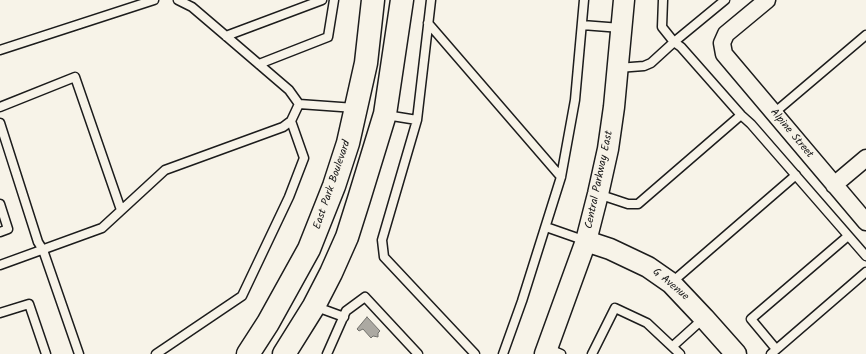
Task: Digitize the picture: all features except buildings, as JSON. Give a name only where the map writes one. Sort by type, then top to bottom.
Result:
[{"type":"main road","name":"East Park Boulevard","points":[[248,354],[285,293],[309,249],[322,218],[348,143],[366,63],[373,0]]},
{"type":"main road","points":[[284,354],[314,306],[347,237],[385,114],[402,0]]},
{"type":"main road","points":[[356,108],[385,114]]},
{"type":"main road","points":[[285,293],[314,306]]},
{"type":"street","name":"Central Parkway East","points":[[551,352],[586,240],[609,142],[624,0]]},
{"type":"street","name":"Alpine Street","points":[[767,0],[726,34],[722,43],[724,54],[866,222]]},
{"type":"street","points":[[834,185],[866,158]]},
{"type":"street","name":"G Avenue","points":[[586,240],[610,249],[648,267],[671,283],[736,354]]},
{"type":"lane","points":[[180,0],[192,7],[289,90],[299,104]]},
{"type":"lane","points":[[226,36],[322,0]]},
{"type":"lane","points":[[259,64],[328,37],[334,0]]},
{"type":"lane","points":[[431,0],[417,120],[382,240],[384,257],[475,354]]},
{"type":"lane","points":[[503,354],[522,301],[561,177],[575,100],[584,0]]},
{"type":"lane","points":[[663,0],[662,27],[674,42],[681,47],[741,115],[751,124],[866,256]]},
{"type":"lane","points":[[618,68],[644,66],[651,63],[725,0]]},
{"type":"lane","points":[[0,50],[150,1]]},
{"type":"lane","points":[[428,23],[561,177]]},
{"type":"lane","points":[[582,26],[622,28]]},
{"type":"lane","points":[[774,113],[866,36]]},
{"type":"lane","points":[[0,107],[76,77],[121,210]]},
{"type":"lane","points":[[299,104],[356,108]]},
{"type":"lane","points":[[0,266],[102,228],[165,170],[254,139],[283,127],[291,121],[299,104]]},
{"type":"lane","points":[[385,114],[417,120]]},
{"type":"lane","points":[[598,194],[628,204],[638,204],[741,115]]},
{"type":"lane","points":[[156,354],[242,296],[289,197],[304,158],[291,121]]},
{"type":"lane","points":[[0,123],[38,242],[43,250],[79,354]]},
{"type":"lane","points":[[671,283],[796,175]]},
{"type":"lane","points":[[0,204],[8,229],[0,232]]},
{"type":"lane","points":[[546,227],[586,240]]},
{"type":"lane","points":[[848,236],[751,320],[774,352],[866,272]]},
{"type":"lane","points":[[327,354],[346,311],[365,296],[418,354]]},
{"type":"lane","points":[[0,313],[29,304],[46,354]]},
{"type":"lane","points":[[314,306],[344,317]]},
{"type":"lane","points":[[592,354],[615,308],[647,323],[680,354]]},
{"type":"lane","points":[[673,346],[704,318]]},
{"type":"shaded area","points":[[367,317],[380,331],[378,333],[378,337],[373,336],[371,338],[363,329],[359,331],[357,329]]}]
